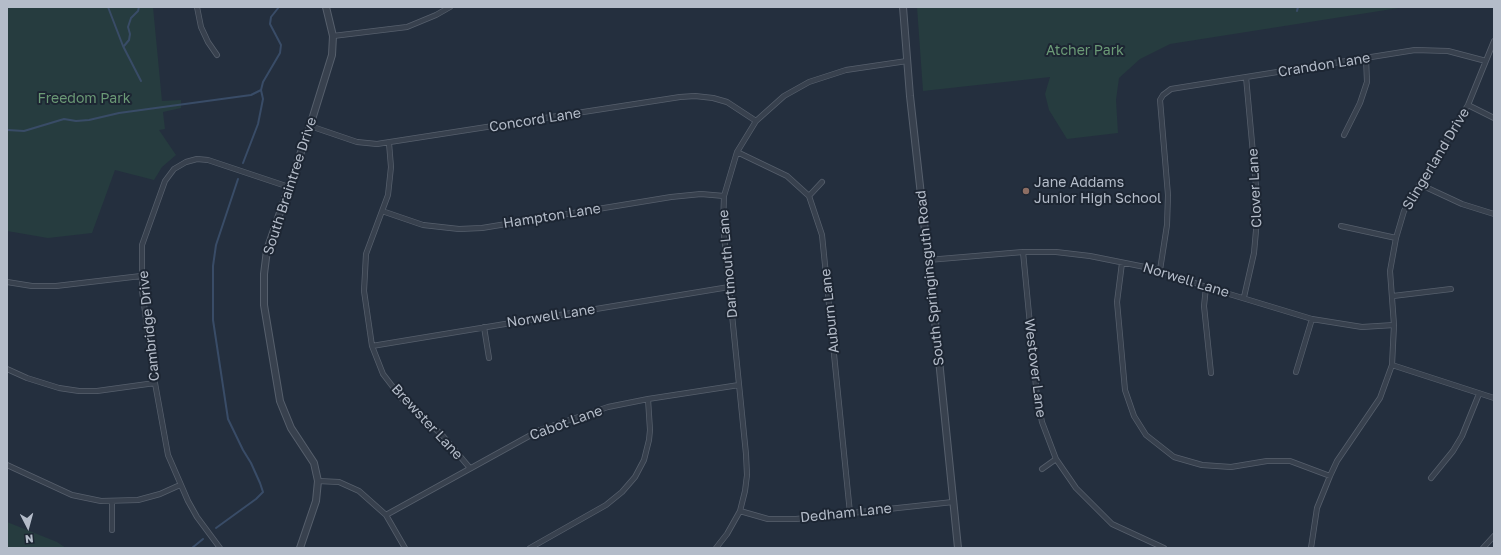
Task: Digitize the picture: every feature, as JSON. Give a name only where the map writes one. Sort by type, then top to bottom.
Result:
[{"type":"street","points":[[197,7],[201,27],[208,42],[217,55]]},
{"type":"street","name":"South Braintree Drive","points":[[300,548],[316,501],[318,481],[314,463],[291,428],[280,402],[264,304],[264,274],[267,250],[310,126],[332,55],[333,36],[326,7]]},
{"type":"street","points":[[333,36],[407,27],[436,15],[450,7]]},
{"type":"street","name":"South Springinsguth Road","points":[[903,7],[907,60],[958,548]]},
{"type":"street","name":"Slingerland Drive","points":[[1311,548],[1318,508],[1330,476],[1337,462],[1380,398],[1392,365],[1394,325],[1390,271],[1396,238],[1404,211],[1468,104],[1494,41]]},
{"type":"street","name":"Crandon Lane","points":[[1160,270],[1167,225],[1168,202],[1160,100],[1163,95],[1171,89],[1415,50],[1448,51],[1486,61]]},
{"type":"street","points":[[1344,135],[1360,103],[1367,82],[1366,58]]},
{"type":"street","name":"Dartmouth Lane","points":[[716,548],[727,534],[740,511],[745,492],[747,468],[723,225],[724,196],[737,152],[756,121],[784,96],[817,78],[846,70],[907,60]]},
{"type":"street","name":"Clover Lane","points":[[1244,297],[1254,253],[1258,208],[1256,170],[1246,77]]},
{"type":"street","name":"Concord Lane","points":[[310,126],[357,142],[389,143],[687,96],[706,97],[721,100],[735,106],[756,121]]},
{"type":"street","points":[[1468,104],[1494,118]]},
{"type":"street","name":"Brewster Lane","points":[[389,143],[391,182],[366,254],[365,304],[372,346],[383,374],[403,400],[442,435],[470,468]]},
{"type":"street","name":"Auburn Lane","points":[[737,152],[787,176],[808,196],[822,235],[850,513]]},
{"type":"street","name":"Cambridge Drive","points":[[220,548],[197,517],[180,485],[168,455],[155,383],[141,276],[142,245],[163,184],[169,174],[179,165],[193,160],[208,160],[289,187]]},
{"type":"street","points":[[808,196],[822,182]]},
{"type":"street","points":[[1420,184],[1462,204],[1494,214]]},
{"type":"street","name":"Hampton Lane","points":[[382,211],[423,224],[459,230],[482,228],[671,197],[701,194],[724,196]]},
{"type":"street","points":[[1341,226],[1396,238]]},
{"type":"street","name":"Norwell Lane","points":[[928,260],[1024,252],[1056,252],[1090,256],[1160,270],[1312,319],[1362,327],[1394,325]]},
{"type":"street","name":"Westover Lane","points":[[1024,252],[1037,397],[1042,422],[1056,459],[1076,488],[1112,524],[1164,548]]},
{"type":"street","points":[[1122,263],[1117,302],[1125,390],[1134,416],[1146,435],[1174,457],[1202,465],[1231,467],[1267,460],[1290,461],[1330,476]]},
{"type":"street","points":[[7,282],[32,286],[56,286],[141,276]]},
{"type":"street","points":[[1206,286],[1204,306],[1211,373]]},
{"type":"street","name":"Norwell Lane","points":[[372,346],[729,287]]},
{"type":"street","points":[[1393,296],[1451,289]]},
{"type":"street","points":[[1296,372],[1312,319]]},
{"type":"street","points":[[484,327],[489,358]]},
{"type":"street","points":[[1392,365],[1494,398]]},
{"type":"street","points":[[7,369],[28,378],[59,388],[79,391],[97,391],[155,383]]},
{"type":"street","name":"Cabot Lane","points":[[386,515],[540,430],[588,412],[648,399],[739,385]]},
{"type":"street","points":[[1431,478],[1453,451],[1462,436],[1479,394]]},
{"type":"street","points":[[530,548],[606,505],[622,492],[635,476],[644,460],[649,440],[650,430],[648,399]]},
{"type":"street","points":[[1042,469],[1056,459]]},
{"type":"street","points":[[7,465],[72,495],[112,502],[144,499],[180,485]]},
{"type":"street","points":[[318,481],[339,482],[359,491],[386,515],[405,548]]},
{"type":"street","points":[[112,502],[112,530]]},
{"type":"street","name":"Dedham Lane","points":[[740,511],[768,519],[779,519],[953,502]]},
{"type":"street","points":[[1483,548],[1494,536]]},
{"type":"green space","name":"Freedom Park","points":[[7,7],[153,7],[162,101],[181,100],[181,108],[163,112],[165,129],[159,130],[176,155],[162,167],[154,180],[115,170],[92,233],[48,238],[7,231]]},
{"type":"green space","name":"Atcher Park","points":[[917,7],[1405,7],[1170,44],[1140,59],[1119,78],[1116,100],[1118,133],[1067,139],[1049,110],[1045,94],[1050,77],[923,91]]},
{"type":"green space","points":[[7,522],[57,542],[66,548],[7,548]]},
{"type":"waterway","points":[[108,7],[123,46],[141,81]]},
{"type":"waterway","points":[[124,46],[129,40],[130,34],[128,27],[131,18],[138,11],[139,7]]},
{"type":"waterway","points":[[243,163],[258,124],[263,99],[261,90],[263,82],[280,53],[281,45],[270,24],[271,17],[279,7]]},
{"type":"waterway","points":[[1297,11],[1298,7]]},
{"type":"waterway","points":[[7,130],[24,131],[64,119],[76,121],[89,120],[119,113],[251,95],[261,90]]},
{"type":"waterway","points":[[216,528],[256,499],[263,492],[251,463],[228,419],[213,320],[213,266],[216,245],[238,179]]},
{"type":"waterway","points":[[192,548],[203,539]]},
{"type":"place","name":"Jane Addams Junior High School","points":[[1026,191]]}]
